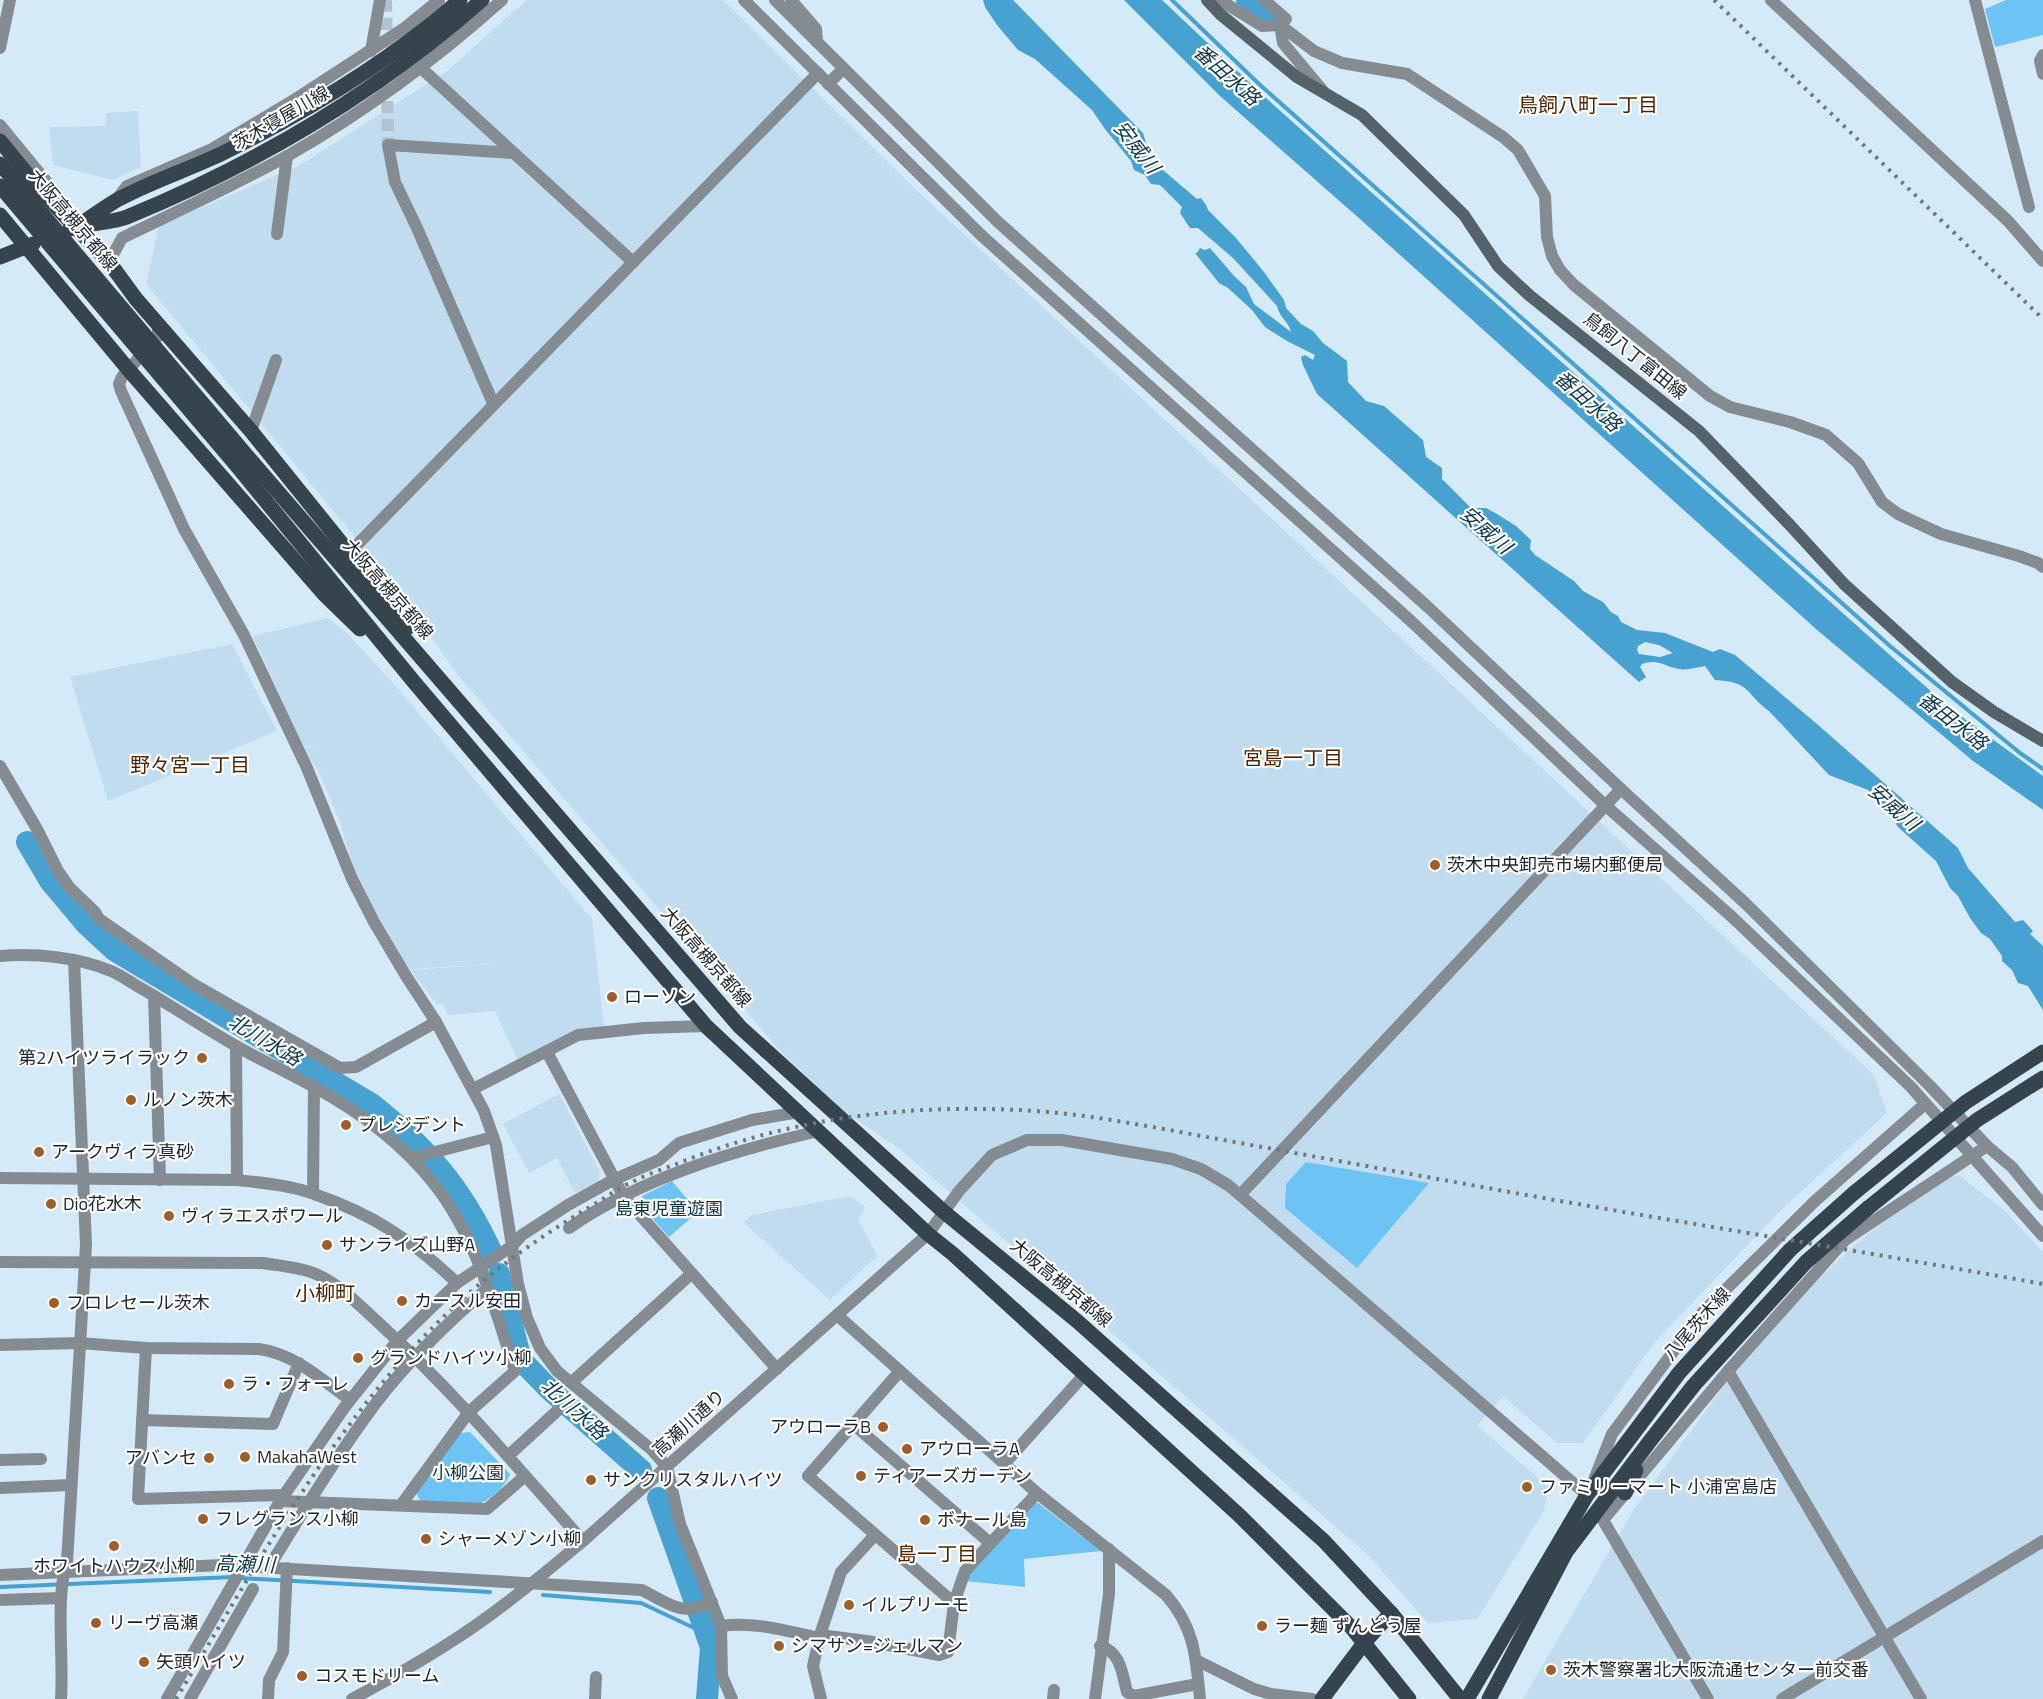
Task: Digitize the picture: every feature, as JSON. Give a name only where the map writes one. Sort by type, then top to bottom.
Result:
[{"type":"main road","name":"茨木寝屋川線","points":[[0,257],[77,226],[117,200],[280,125],[341,88],[401,47],[460,0]]},
{"type":"main road","name":"茨木寝屋川線","points":[[77,226],[124,218],[213,179],[284,141],[348,102],[410,59],[482,0]]},
{"type":"main road","name":"鳥飼八丁富田線","points":[[1207,0],[1220,14],[1297,77],[1362,115],[1464,215],[1498,266],[1529,295],[1699,431],[1790,524],[1844,584],[1952,682],[1994,712],[2043,741]]},
{"type":"main road","points":[[0,141],[41,191],[109,262],[136,299],[251,431],[423,645],[432,669]]},
{"type":"main road","name":"大阪高槻京都線","points":[[0,164],[248,467],[414,682],[706,1026],[928,1234],[953,1254],[1240,1516],[1345,1621],[1409,1699]]},
{"type":"main road","name":"大阪高槻京都線","points":[[0,186],[248,467],[432,669],[740,1027],[944,1212],[1077,1321],[1324,1541],[1390,1613],[1460,1699]]},
{"type":"main road","points":[[0,215],[128,369],[324,594],[414,682]]},
{"type":"main road","name":"八尾茨木線","points":[[1467,1699],[1587,1495],[1679,1373],[1791,1250],[1854,1193],[1966,1102],[2043,1053]]},
{"type":"main road","points":[[1489,1699],[1566,1552],[1694,1385],[1806,1262],[1868,1208],[1977,1120],[2043,1078]]},
{"type":"main road","points":[[1625,1493],[1650,1441]]},
{"type":"main road","points":[[1566,1552],[1603,1520]]},
{"type":"main road","points":[[1322,1699],[1390,1613]]},
{"type":"street","points":[[0,48],[10,0]]},
{"type":"street","points":[[371,51],[380,0]]},
{"type":"street","points":[[117,200],[127,186],[212,149],[371,51],[439,0]]},
{"type":"street","points":[[109,262],[122,238],[287,156],[395,88],[460,37],[502,0]]},
{"type":"street","points":[[744,0],[981,235],[1412,622],[1606,806],[1739,924],[1911,1087],[2043,1236]]},
{"type":"street","points":[[775,0],[998,222],[1430,608],[1745,903],[1930,1086],[1987,1146],[2012,1167],[2043,1205]]},
{"type":"street","points":[[790,0],[816,29],[817,42]]},
{"type":"street","points":[[1220,0],[1262,26],[1280,25],[1314,51],[1342,63],[1407,74],[1503,137],[1518,150],[1545,196],[1546,237],[1552,256],[1560,270],[1574,285],[1710,396],[1730,407],[1790,422],[1826,435],[1858,463],[1882,502],[1898,514],[1941,534],[2019,556],[2043,567]]},
{"type":"street","points":[[1264,0],[1286,19],[1280,25]]},
{"type":"street","points":[[1771,0],[2008,221],[2043,261]]},
{"type":"street","points":[[1975,0],[2029,207]]},
{"type":"street","points":[[1280,25],[1283,43],[1325,94]]},
{"type":"street","points":[[2043,55],[2040,61],[2043,74]]},
{"type":"street","points":[[420,68],[633,262]]},
{"type":"street","points":[[828,84],[843,69]]},
{"type":"street","points":[[349,553],[818,73]]},
{"type":"street","points":[[0,124],[55,192],[77,226]]},
{"type":"street","points":[[493,404],[395,182],[388,145],[513,153]]},
{"type":"street","points":[[278,234],[287,156]]},
{"type":"street","points":[[158,324],[158,336],[128,369],[119,384],[121,391],[184,529],[244,635],[307,768],[352,879],[374,922],[436,1022],[484,1111],[493,1137],[505,1196],[518,1284],[527,1318],[540,1348],[557,1371],[652,1450],[667,1467],[680,1524],[709,1603],[721,1626],[723,1676],[732,1699]]},
{"type":"street","points":[[251,431],[276,360]]},
{"type":"street","points":[[0,766],[69,887],[95,912],[99,919],[193,984],[340,1068],[356,1067],[436,1022]]},
{"type":"street","points":[[1240,1195],[1621,789]]},
{"type":"street","points":[[0,956],[16,955],[74,960],[112,971],[236,1046],[314,1086],[363,1116],[416,1157],[455,1214],[480,1268],[515,1371],[469,1412],[401,1506]]},
{"type":"street","points":[[61,1699],[63,1574],[67,1562],[86,1245],[74,960]]},
{"type":"street","points":[[154,996],[160,1180]]},
{"type":"street","points":[[473,1089],[578,1035],[644,1028],[706,1026]]},
{"type":"street","points":[[236,1046],[237,1180]]},
{"type":"street","points":[[547,1052],[624,1197],[777,1369]]},
{"type":"street","points":[[313,1193],[314,1086]]},
{"type":"street","points":[[1587,1495],[1612,1434],[1702,1313],[1815,1201],[1925,1104]]},
{"type":"street","points":[[167,1699],[282,1498],[350,1400],[398,1341],[457,1284],[512,1246],[522,1235],[613,1180],[659,1160],[678,1143],[752,1120],[799,1112]]},
{"type":"street","points":[[569,1227],[586,1216],[666,1178],[720,1158],[819,1131]]},
{"type":"street","points":[[416,1157],[493,1137]]},
{"type":"street","name":"高瀬川通り","points":[[352,1699],[398,1675],[463,1634],[533,1583],[584,1541],[928,1234],[959,1191],[992,1155],[1027,1140],[1062,1140],[1156,1155],[1187,1163],[1215,1176],[1240,1195],[1587,1495]]},
{"type":"street","points":[[1708,1699],[1603,1520],[1728,1371],[1845,1240],[1987,1146]]},
{"type":"street","points":[[0,1178],[237,1180],[274,1184],[313,1193],[376,1220],[412,1243],[457,1284]]},
{"type":"street","points":[[0,1262],[263,1263],[316,1274],[342,1290],[415,1356],[469,1412],[584,1541]]},
{"type":"street","points":[[572,1382],[691,1274]]},
{"type":"street","points":[[269,1567],[309,1502],[376,1402],[442,1327],[488,1288]]},
{"type":"street","points":[[837,1315],[1037,1493],[1158,1588],[1173,1603],[1189,1630],[1196,1660],[1200,1699]]},
{"type":"street","points":[[0,1345],[79,1343],[146,1348],[276,1351],[299,1363],[350,1400]]},
{"type":"street","points":[[146,1348],[138,1499],[282,1498],[309,1502],[487,1509],[525,1476]]},
{"type":"street","points":[[142,1420],[273,1424],[299,1363]]},
{"type":"street","points":[[900,1371],[808,1476],[954,1603]]},
{"type":"street","points":[[1728,1371],[1883,1638],[1921,1699]]},
{"type":"street","points":[[1005,1463],[1083,1375]]},
{"type":"street","points":[[508,1456],[557,1411]]},
{"type":"street","points":[[853,1424],[990,1544]]},
{"type":"street","points":[[0,1460],[41,1459]]},
{"type":"street","points":[[0,1488],[71,1485]]},
{"type":"street","points":[[721,1626],[772,1627],[820,1637],[867,1641],[939,1655],[948,1652],[954,1603],[964,1571],[1037,1493]]},
{"type":"street","points":[[821,1699],[813,1666],[841,1572],[874,1535]]},
{"type":"street","points":[[1782,1699],[2043,1541]]},
{"type":"street","points":[[1095,1699],[1109,1594],[1109,1549]]},
{"type":"street","points":[[0,1575],[63,1574],[180,1566],[269,1567],[287,1570],[642,1590],[678,1609],[693,1609],[709,1603]]},
{"type":"street","points":[[268,1699],[269,1680],[282,1652],[287,1570]]},
{"type":"street","points":[[190,1699],[253,1589]]},
{"type":"street","points":[[0,1600],[62,1595]]},
{"type":"street","points":[[1101,1646],[1110,1650],[1117,1657],[1127,1692],[1134,1696],[1198,1684]]},
{"type":"street","points":[[1196,1660],[1254,1689],[1270,1694],[1312,1699]]},
{"type":"street","points":[[595,1699],[596,1677]]},
{"type":"shaded area","points":[[527,0],[723,0],[914,188],[1874,1075],[1887,1113],[1779,1212],[1655,1342],[1583,1443],[1557,1443],[1503,1396],[1477,1426],[1549,1487],[1544,1511],[1477,1619],[1428,1623],[1368,1555],[901,1150],[844,1111],[783,1054],[458,675],[392,582],[146,284],[159,226],[300,165],[447,71]]},
{"type":"shaded area","points":[[138,111],[141,167],[113,180],[53,165],[49,127],[106,126],[106,113]]},
{"type":"shaded area","points":[[328,618],[342,629],[343,640],[343,629],[394,684],[592,919],[604,1027],[575,1030],[518,1060],[495,1011],[448,1015],[443,1003],[437,1004],[410,970],[496,964],[409,969],[357,880],[340,822],[320,774],[303,748],[321,745],[303,747],[253,636]]},
{"type":"shaded area","points":[[232,644],[277,731],[108,801],[70,677]]},
{"type":"shaded area","points":[[559,1094],[600,1172],[598,1181],[575,1193],[557,1158],[529,1173],[503,1124]]},
{"type":"shaded area","points":[[1959,1175],[2004,1210],[2043,1252],[2043,1699],[1523,1699],[1634,1509],[1740,1364],[1813,1283],[1869,1233],[1946,1178]]},
{"type":"shaded area","points":[[851,1196],[866,1208],[858,1219],[877,1256],[830,1300],[744,1223],[751,1215]]},
{"type":"green space","points":[[2006,0],[2043,0],[2043,35],[1995,47],[1985,9]]},
{"type":"green space","points":[[1306,1162],[1429,1183],[1357,1268],[1285,1208],[1286,1184]]},
{"type":"green space","name":"島東児童遊園","points":[[672,1181],[698,1212],[669,1237],[641,1206],[642,1196]]},
{"type":"green space","name":"小柳公園","points":[[470,1432],[510,1474],[505,1483],[481,1503],[421,1502],[416,1493],[460,1433]]},
{"type":"green space","points":[[1030,1503],[1038,1503],[1101,1551],[1024,1559],[1025,1587],[964,1581]]},
{"type":"water","name":"安威川","points":[[983,0],[1013,0],[1143,133],[1151,160],[1197,199],[1201,198],[1208,210],[1236,238],[1264,272],[1284,300],[1286,308],[1301,324],[1313,331],[1323,343],[1347,361],[1348,382],[1366,401],[1384,406],[1423,440],[1426,457],[1442,468],[1442,479],[1471,508],[1486,508],[1516,526],[1531,540],[1530,549],[1535,555],[1574,581],[1583,591],[1603,602],[1621,622],[1637,630],[1665,633],[1713,652],[1720,649],[1735,655],[1958,848],[1968,868],[2015,922],[2023,920],[2033,931],[2030,934],[2043,946],[2043,1010],[2028,986],[2018,983],[2012,970],[2002,961],[2002,956],[1990,939],[1981,933],[1970,918],[1958,896],[1950,888],[1936,861],[1898,827],[1890,814],[1868,790],[1829,775],[1769,711],[1742,686],[1715,680],[1705,666],[1683,669],[1658,662],[1648,662],[1640,667],[1646,677],[1639,682],[1317,394],[1301,357],[1305,355],[1313,360],[1315,355],[1265,327],[1252,310],[1228,288],[1219,283],[1195,253],[1200,248],[1205,250],[1210,248],[1246,287],[1254,304],[1291,332],[1277,306],[1233,258],[1198,228],[1190,228],[1180,213],[1182,207],[1160,185],[1151,184],[1145,175],[1134,170],[1131,161],[1092,110],[1035,59],[1018,50],[985,7]],"holes":[[[1645,642],[1659,645],[1673,653],[1660,657],[1639,654],[1637,650],[1638,646]]]},
{"type":"water","name":"番田水路","points":[[1124,0],[1162,0],[1267,99],[1951,709],[2043,776],[2043,810],[1973,761],[1816,629],[1220,96]]},
{"type":"waterway","name":"番田水路","points":[[1172,0],[1259,84],[1890,646],[2020,753],[2043,769]]},
{"type":"waterway","points":[[1247,0],[1268,19]]},
{"type":"waterway","name":"北川水路","points":[[27,842],[50,881],[86,924],[114,950],[373,1105],[393,1121],[427,1154],[455,1188],[468,1207],[491,1251]]},
{"type":"waterway","name":"北川水路","points":[[499,1274],[521,1360],[550,1390],[641,1470]]},
{"type":"waterway","name":"北川水路","points":[[658,1498],[711,1647],[707,1699]]},
{"type":"waterway","name":"高瀬川","points":[[0,1587],[233,1577]]},
{"type":"waterway","name":"高瀬川","points":[[240,1578],[490,1592]]},
{"type":"waterway","name":"高瀬川","points":[[543,1595],[641,1603],[707,1634]]},
{"type":"tunnel","points":[[386,0],[387,48]]},
{"type":"tunnel","points":[[387,83],[388,145]]},
{"type":"railway","points":[[1714,0],[2043,319]]},
{"type":"railway","points":[[176,1699],[243,1586],[314,1475],[352,1421],[393,1370],[438,1322],[512,1258],[625,1185],[654,1172],[769,1133],[815,1123],[907,1111],[1001,1109],[1091,1117],[1552,1200],[2043,1284]]},
{"type":"place","name":"茨木中央卸売市場内郵便局","points":[[1435,865]]},
{"type":"place","name":"ローソン","points":[[612,997]]},
{"type":"place","name":"第2ハイツライラック","points":[[202,1058]]},
{"type":"place","name":"ルノン茨木","points":[[131,1100]]},
{"type":"place","name":"プレジデント","points":[[346,1125]]},
{"type":"place","name":"アークヴィラ真砂","points":[[39,1152]]},
{"type":"place","name":"Dio花水木","points":[[51,1204]]},
{"type":"place","name":"ヴィラエスポワール","points":[[169,1216]]},
{"type":"place","name":"サンライズ山野A","points":[[327,1245]]},
{"type":"place","name":"カースル安田","points":[[402,1301]]},
{"type":"place","name":"フロレセール茨木","points":[[54,1303]]},
{"type":"place","name":"グランドハイツ小柳","points":[[358,1358]]},
{"type":"place","name":"ラ・フォーレ","points":[[229,1384]]},
{"type":"place","name":"アウローラB","points":[[883,1427]]},
{"type":"place","name":"アウローラA","points":[[907,1449]]},
{"type":"place","name":"MakahaWest","points":[[245,1457]]},
{"type":"place","name":"アバンセ","points":[[209,1458]]},
{"type":"place","name":"ティアーズガーデン","points":[[861,1476]]},
{"type":"place","name":"サンクリスタルハイツ","points":[[591,1480]]},
{"type":"place","name":"ファミリーマート 小浦宮島店","points":[[1527,1487]]},
{"type":"place","name":"フレグランス小柳","points":[[203,1519]]},
{"type":"place","name":"ボナール島","points":[[925,1520]]},
{"type":"place","name":"シャーメゾン小柳","points":[[426,1539]]},
{"type":"place","name":"ホワイトハウス小柳","points":[[114,1546]]},
{"type":"place","name":"イルプリーモ","points":[[849,1605]]},
{"type":"place","name":"リーヴ高瀬","points":[[96,1623]]},
{"type":"place","name":"ラー麺 ずんどう屋","points":[[1262,1626]]},
{"type":"place","name":"シマサン=ジェルマン","points":[[779,1646]]},
{"type":"place","name":"矢頭ハイツ","points":[[144,1662]]},
{"type":"place","name":"茨木警察署北大阪流通センター前交番","points":[[1551,1670]]},
{"type":"place","name":"コスモドリーム","points":[[302,1676]]},
{"type":"district","name":"鳥飼八町一丁目","points":[[1588,105]]},
{"type":"district","name":"宮島一丁目","points":[[1293,758]]},
{"type":"district","name":"野々宮一丁目","points":[[190,765]]},
{"type":"district","name":"小柳町","points":[[325,1293]]},
{"type":"district","name":"島一丁目","points":[[937,1554]]}]
